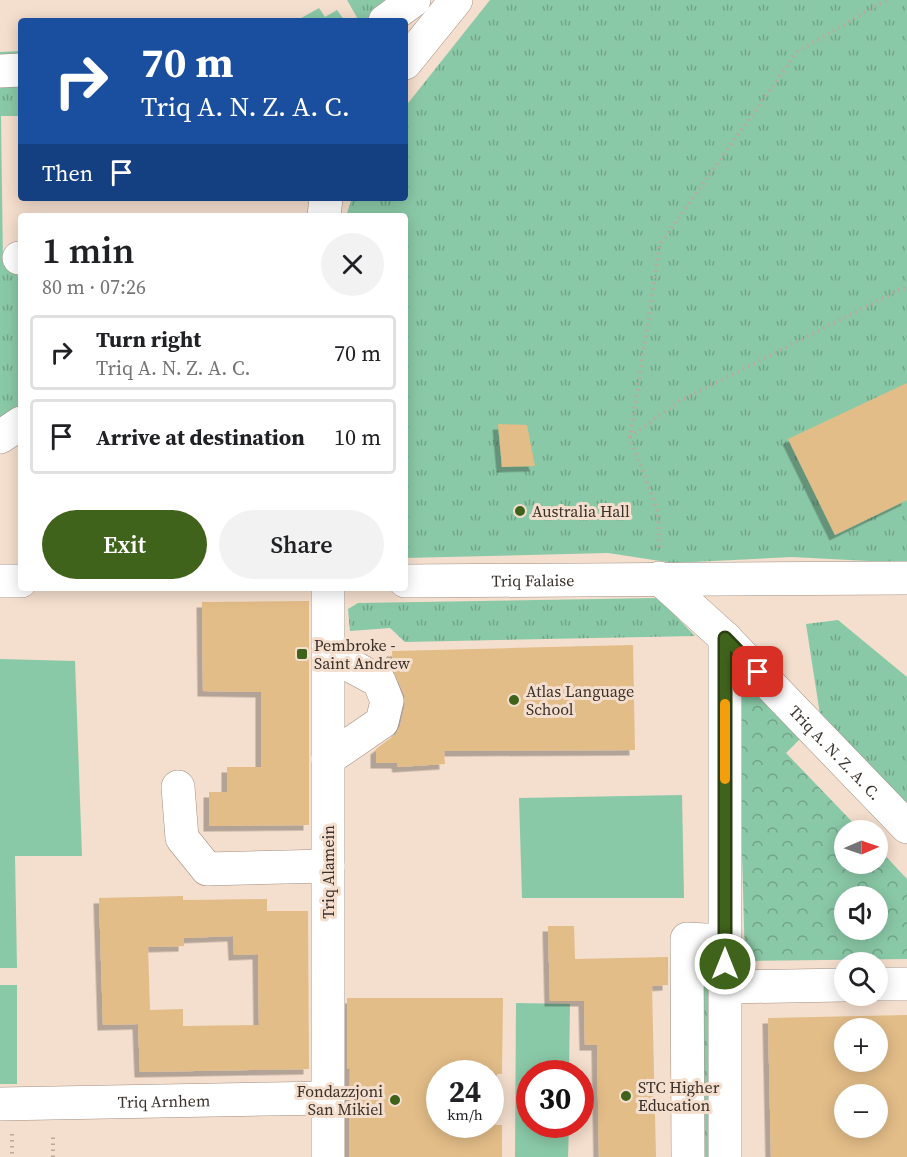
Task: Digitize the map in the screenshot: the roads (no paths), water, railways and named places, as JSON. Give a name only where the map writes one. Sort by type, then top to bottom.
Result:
[{"type":"street","points":[[389,18],[414,0]]},
{"type":"street","points":[[408,59],[456,0]]},
{"type":"street","points":[[0,70],[18,70]]},
{"type":"street","points":[[0,437],[18,425]]},
{"type":"street","name":"Triq A. N. Z. A. C.","points":[[659,578],[725,638],[907,827]]},
{"type":"street","name":"Triq Falaise","points":[[408,580],[907,578]]},
{"type":"street","points":[[0,581],[18,581]]},
{"type":"street","name":"Triq Alamein","points":[[328,591],[328,1157]]},
{"type":"street","points":[[725,638],[725,1157]]},
{"type":"street","points":[[328,654],[379,681],[387,701],[382,722],[328,759]]},
{"type":"street","points":[[178,787],[182,838],[207,869],[328,866]]},
{"type":"street","points":[[688,1157],[687,939],[725,941]]},
{"type":"street","points":[[888,984],[907,984]]},
{"type":"street","points":[[725,987],[834,985]]},
{"type":"street","name":"Triq Arnhem","points":[[0,1104],[328,1098]]},
{"type":"place","name":"Australia Hall","points":[[520,511]]},
{"type":"place","name":"Pembroke - Saint Andrew","points":[[302,654]]},
{"type":"place","name":"Atlas Language School","points":[[514,700]]},
{"type":"place","name":"STC Higher Education","points":[[626,1096]]},
{"type":"place","name":"Fondazzjoni San Mikiel","points":[[395,1100]]}]
